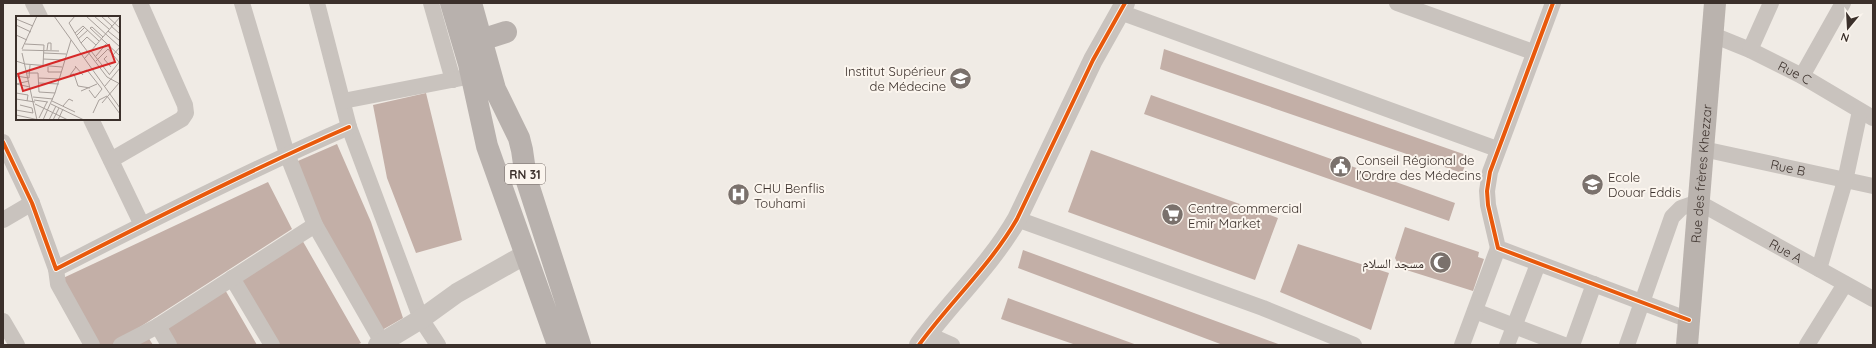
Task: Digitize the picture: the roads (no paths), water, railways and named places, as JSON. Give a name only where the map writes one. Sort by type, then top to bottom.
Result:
[{"type":"main road","name":"RN 31","points":[[451,3],[462,78],[484,129],[487,146],[526,254],[553,340]]},
{"type":"main road","name":"RN 31","points":[[471,3],[495,89],[512,122],[522,150],[526,178],[580,345]]},
{"type":"main road","name":"Rue des frères Khezzar","points":[[1687,345],[1715,3]]},
{"type":"main road","points":[[481,40],[506,32]]},
{"type":"main road","points":[[484,129],[499,124],[512,122]]},
{"type":"main road","points":[[494,162],[511,158],[522,150]]},
{"type":"street","points":[[33,3],[40,16]]},
{"type":"street","points":[[112,160],[182,119],[186,113],[185,106],[140,3]]},
{"type":"street","points":[[242,3],[287,154],[315,225],[380,344],[421,319],[456,293],[526,254]]},
{"type":"street","points":[[317,3],[349,127],[421,319],[438,345]]},
{"type":"street","points":[[343,101],[462,78],[431,3]]},
{"type":"street","points":[[1397,3],[1533,52]]},
{"type":"street","points":[[1462,345],[1498,248],[1488,205],[1487,191],[1490,172],[1533,52],[1553,3]]},
{"type":"street","points":[[1750,50],[1771,3]]},
{"type":"street","points":[[1802,76],[1843,3]]},
{"type":"street","points":[[923,340],[991,259],[1017,219],[1093,60],[1123,8],[1497,149]]},
{"type":"street","name":"Rue C","points":[[1713,35],[1750,50],[1802,76],[1867,115]]},
{"type":"street","points":[[1819,269],[1845,180],[1867,115]]},
{"type":"street","points":[[92,120],[142,225]]},
{"type":"street","points":[[56,269],[287,154],[349,127]]},
{"type":"street","points":[[3,142],[32,204],[56,269],[58,284],[92,345]]},
{"type":"street","name":"Rue B","points":[[1703,149],[1873,186]]},
{"type":"street","points":[[1627,345],[1672,216],[1681,208],[1698,202]]},
{"type":"street","name":"Rue A","points":[[1698,202],[1873,299]]},
{"type":"street","points":[[3,220],[32,204]]},
{"type":"street","points":[[1017,219],[1263,308],[1354,345]]},
{"type":"street","points":[[121,345],[158,326],[315,225]]},
{"type":"street","points":[[1498,248],[1689,320]]},
{"type":"street","points":[[1507,345],[1538,264]]},
{"type":"street","points":[[232,278],[272,345]]},
{"type":"street","points":[[1572,345],[1594,284]]},
{"type":"street","points":[[1808,345],[1846,284]]},
{"type":"street","points":[[1475,311],[1564,345]]},
{"type":"street","points":[[3,321],[17,345]]},
{"type":"street","points":[[158,326],[169,345]]},
{"type":"street","points":[[923,340],[952,345]]},
{"type":"place","name":"Institut Supérieur de Médecine","points":[[961,78]]},
{"type":"place","name":"Conseil Régional de l'Ordre des Médecins","points":[[1340,167]]},
{"type":"place","name":"Ecole Douar Eddis","points":[[1593,184]]},
{"type":"place","name":"CHU Benflis Touhami","points":[[739,195]]},
{"type":"place","name":"Centre commercial Emir Market","points":[[1173,215]]},
{"type":"place","name":"مسجد السلام","points":[[1440,263]]}]
